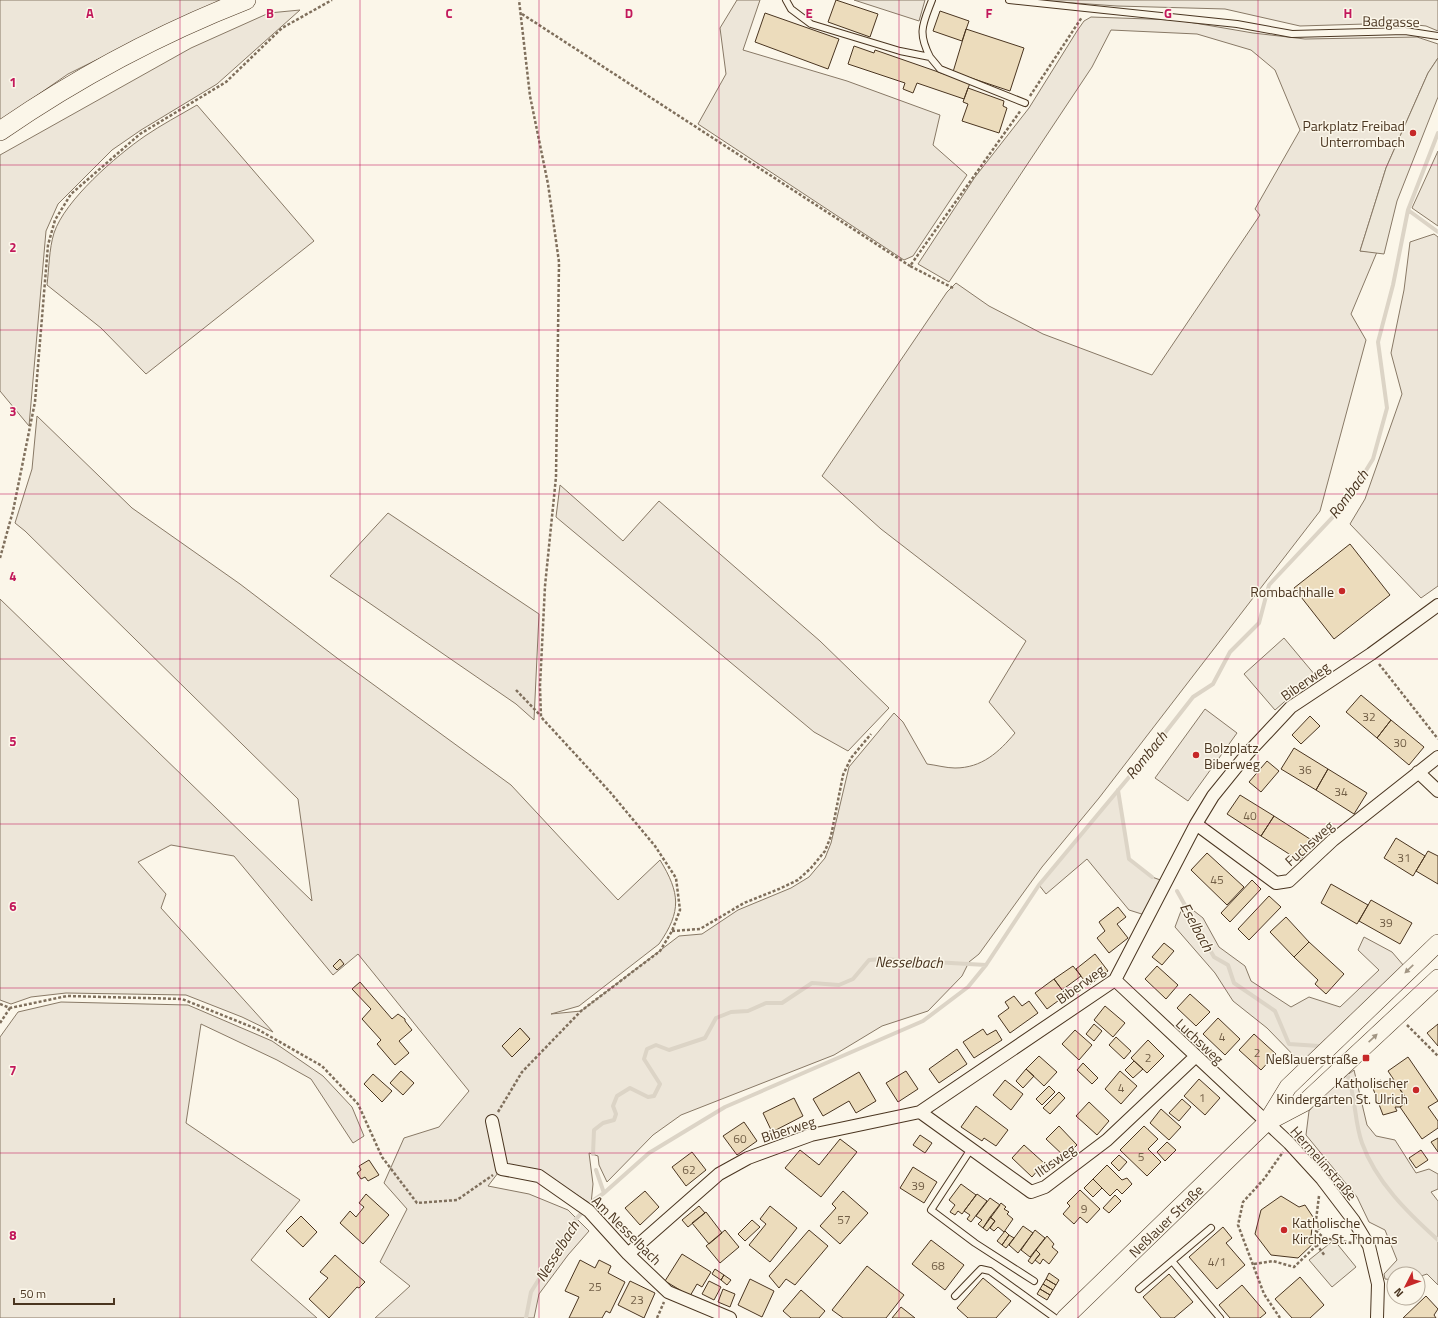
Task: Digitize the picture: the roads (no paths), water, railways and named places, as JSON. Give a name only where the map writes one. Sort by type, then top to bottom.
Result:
[{"type":"main road","points":[[0,131],[40,104],[128,54],[183,27],[246,0]]},
{"type":"main road","name":"Neßlauer Straße","points":[[1065,1318],[1266,1123],[1288,1087],[1438,943]]},
{"type":"main road","name":"Neßlauer Straße","points":[[1266,1123],[1304,1103],[1438,978]]},
{"type":"street","name":"Biberweg","points":[[628,1254],[719,1174],[748,1158],[811,1135],[920,1112],[1115,980],[1196,824],[1213,796],[1248,754],[1291,707],[1371,654],[1438,605]]},
{"type":"street","name":"Fuchsweg","points":[[1196,824],[1276,883],[1289,881],[1333,840],[1438,757]]},
{"type":"street","points":[[1418,772],[1438,791]]},
{"type":"street","name":"Luchsweg","points":[[1115,980],[1266,1123]]},
{"type":"street","name":"Iltisweg","points":[[920,1112],[1030,1192],[1045,1187],[1107,1140],[1195,1057]]},
{"type":"street","name":"Am Nesselbach","points":[[492,1121],[502,1169],[539,1176],[585,1208],[628,1254],[668,1292],[730,1318]]},
{"type":"street","name":"Hermelinstraße","points":[[1266,1123],[1289,1143],[1322,1179],[1354,1221],[1369,1246],[1378,1284],[1377,1318]]},
{"type":"lane","points":[[786,0],[791,9],[810,24],[900,51],[930,57]]},
{"type":"lane","points":[[932,0],[923,24],[923,43],[930,57],[940,68],[1025,103]]},
{"type":"lane","name":"Badgasse","points":[[1009,0],[1237,24],[1292,34],[1404,31],[1438,36]]},
{"type":"lane","points":[[971,1149],[931,1210],[975,1243],[1034,1281]]},
{"type":"lane","points":[[1139,1289],[1211,1228]]},
{"type":"lane","points":[[1172,1261],[1220,1318]]},
{"type":"lane","points":[[955,1296],[981,1269],[990,1272],[1055,1318]]},
{"type":"waterway","name":"Rombach","points":[[593,1154],[594,1130],[603,1123],[614,1120],[616,1114],[613,1106],[617,1096],[630,1088],[648,1097],[654,1096],[660,1084],[644,1059],[647,1049],[656,1045],[669,1050],[705,1038],[716,1018],[731,1012],[748,1011],[766,1003],[782,1003],[812,983],[839,985],[853,979],[869,960],[881,959],[986,965],[1039,885],[1150,752],[1193,697],[1213,684],[1230,652],[1259,623],[1269,585],[1346,503],[1373,459],[1387,408],[1378,342],[1393,285],[1408,210],[1438,133]]},
{"type":"waterway","points":[[1408,210],[1438,232]]},
{"type":"waterway","name":"Eselbach","points":[[1118,790],[1129,859],[1152,877]]},
{"type":"waterway","name":"Eselbach","points":[[1177,891],[1214,957],[1228,965],[1234,983],[1275,1011],[1289,1044],[1319,1046]]},
{"type":"waterway","points":[[604,1193],[649,1153],[725,1107],[923,1021],[968,987],[986,965]]},
{"type":"waterway","name":"Eselbach","points":[[1347,1074],[1352,1091],[1359,1135],[1368,1157],[1384,1184],[1404,1208],[1438,1240]]},
{"type":"waterway","name":"Nesselbach","points":[[526,1318],[531,1292],[576,1219],[594,1200],[604,1193],[596,1170]]},
{"type":"place","name":"Parkplatz Freibad Unterrombach","points":[[1413,133]]},
{"type":"place","name":"Rombachhalle","points":[[1342,591]]},
{"type":"place","name":"Bolzplatz Biberweg","points":[[1196,755]]},
{"type":"place","name":"Neßlauerstraße","points":[[1366,1058]]},
{"type":"place","name":"Katholischer Kindergarten St. Ulrich","points":[[1416,1090]]},
{"type":"place","name":"Katholische Kirche St. Thomas","points":[[1284,1230]]}]
